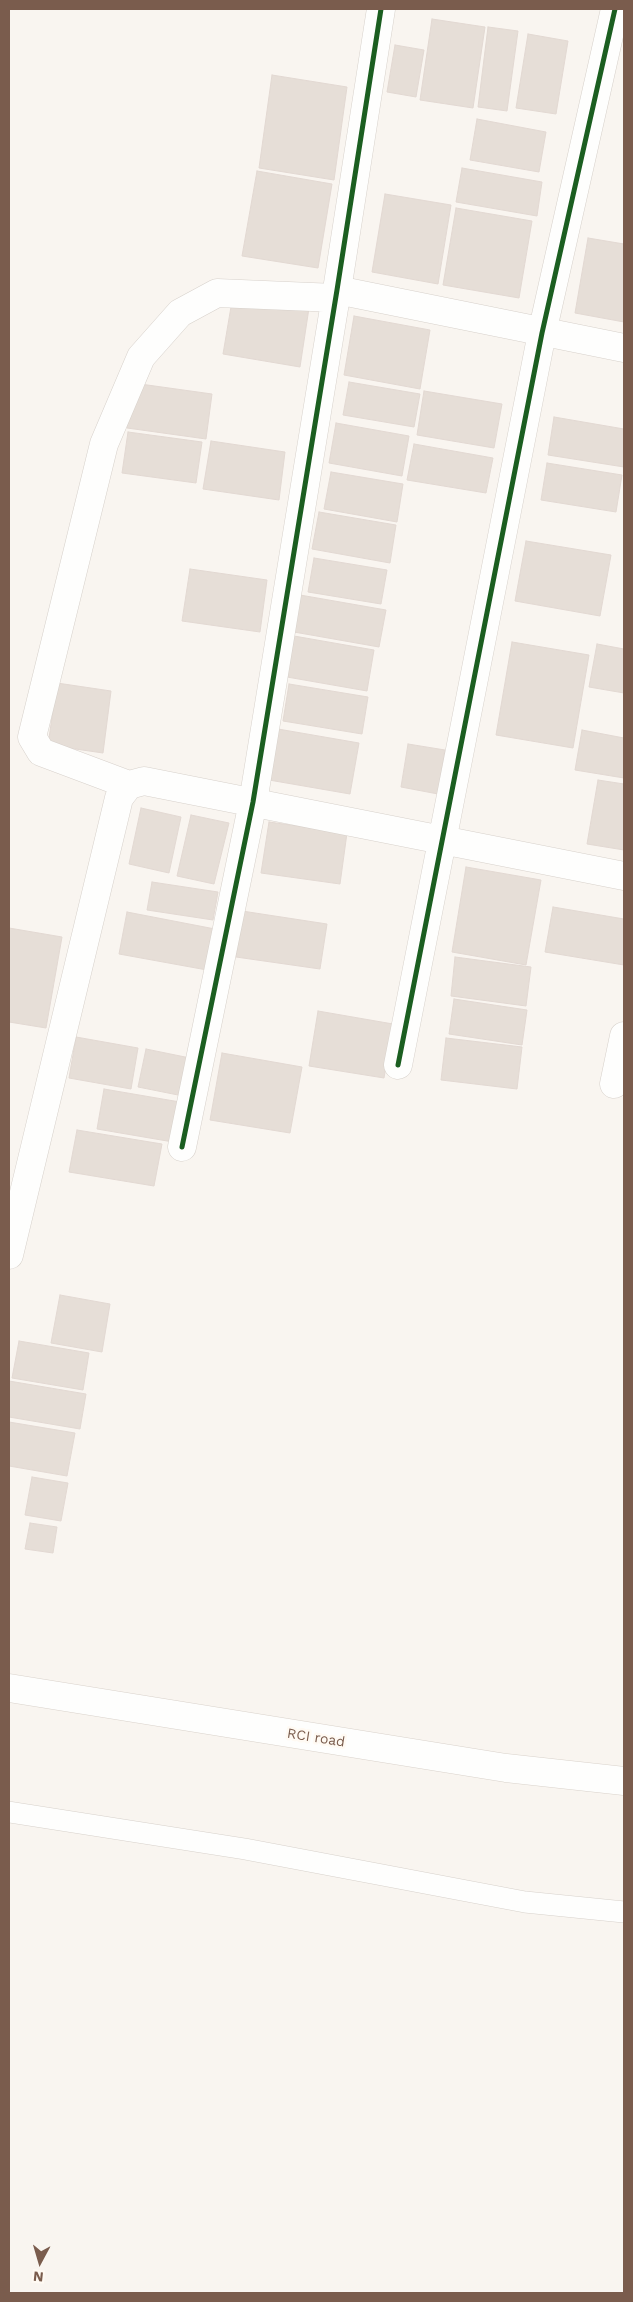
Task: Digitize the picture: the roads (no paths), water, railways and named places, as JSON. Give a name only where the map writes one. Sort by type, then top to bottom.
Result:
[{"type":"street","points":[[182,1147],[253,802],[337,294],[381,9]]},
{"type":"street","points":[[398,1065],[542,332],[614,9]]},
{"type":"street","points":[[624,348],[337,294],[217,293],[180,313],[141,357],[104,444],[32,737],[41,752],[129,785],[144,781],[624,876]]},
{"type":"street","points":[[9,1255],[119,798],[129,785]]},
{"type":"street","points":[[614,1084],[624,1036]]},
{"type":"street","name":"RCI road","points":[[9,1688],[506,1768],[624,1781]]},
{"type":"lane","points":[[9,1812],[246,1849],[525,1902],[624,1912]]}]
